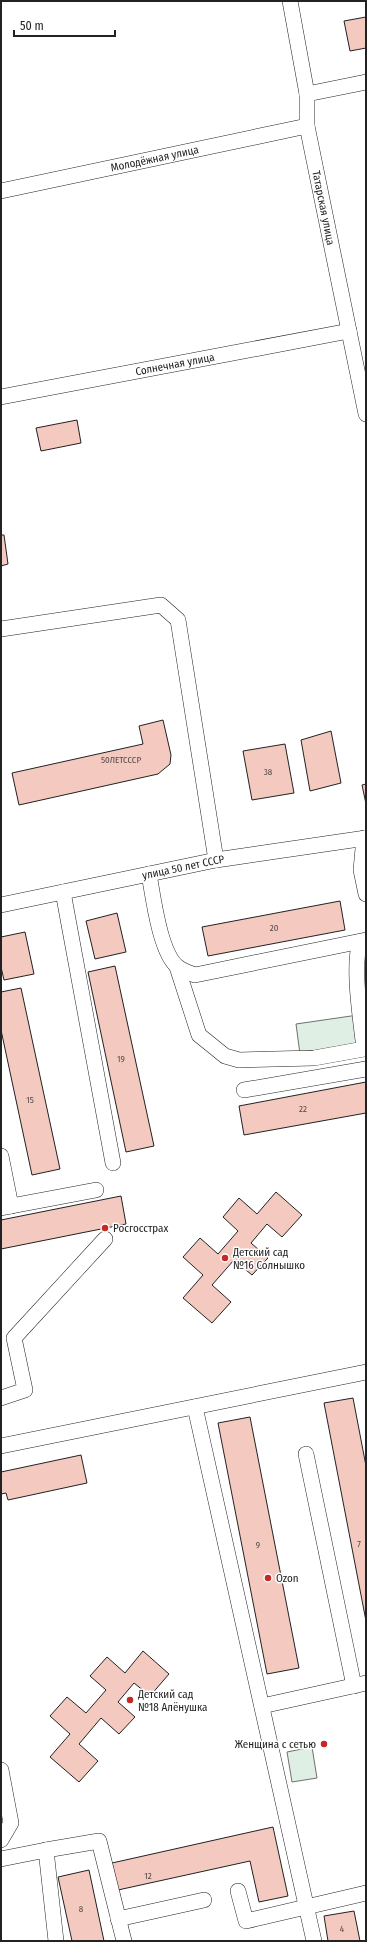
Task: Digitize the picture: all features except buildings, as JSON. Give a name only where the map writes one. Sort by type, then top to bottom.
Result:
[{"type":"street","name":"Татарская улица","points":[[290,1],[307,94],[308,126],[366,414]]},
{"type":"street","points":[[307,94],[366,82]]},
{"type":"street","name":"Молодёжная улица","points":[[1,191],[308,126]]},
{"type":"street","name":"Солнечная улица","points":[[1,397],[349,331]]},
{"type":"street","points":[[1,629],[161,605],[178,620],[216,860]]},
{"type":"street","points":[[365,838],[361,870],[366,894]]},
{"type":"street","name":"улица 50 лет СССР","points":[[1,905],[216,860],[365,838]]},
{"type":"street","points":[[149,874],[158,926],[169,954],[178,967],[199,1035],[225,1056],[239,1060],[314,1058],[364,1049],[359,1002],[357,951],[363,941]]},
{"type":"street","points":[[63,892],[113,1163]]},
{"type":"street","points":[[178,967],[195,975],[363,941]]},
{"type":"street","points":[[244,1090],[366,1069]]},
{"type":"street","points":[[1,1156],[6,1207],[96,1190]]},
{"type":"street","points":[[1,1398],[25,1390],[14,1338],[105,1239]]},
{"type":"street","points":[[1,1446],[366,1372]]},
{"type":"street","points":[[195,1407],[314,1941]]},
{"type":"street","points":[[262,1706],[360,1684],[306,1454]]},
{"type":"street","points":[[1,1770],[11,1823],[1,1840]]},
{"type":"street","points":[[1,1859],[99,1841],[124,1941]]},
{"type":"street","points":[[46,1850],[56,1941]]},
{"type":"street","points":[[238,1892],[246,1921],[366,1893]]},
{"type":"street","points":[[118,1919],[204,1900]]},
{"type":"green space","points":[[358,1015],[362,1045],[300,1054],[296,1024]]},
{"type":"green space","points":[[312,1747],[317,1778],[292,1782],[287,1752]]},
{"type":"place","name":"Росгосстрах","points":[[105,1228]]},
{"type":"place","name":"Детский сад №16 Солнышко","points":[[225,1258]]},
{"type":"place","name":"Ozon","points":[[268,1578]]},
{"type":"place","name":"Детский сад №18 Алёнушка","points":[[130,1700]]},
{"type":"place","name":"Женщина с сетью","points":[[324,1744]]}]
